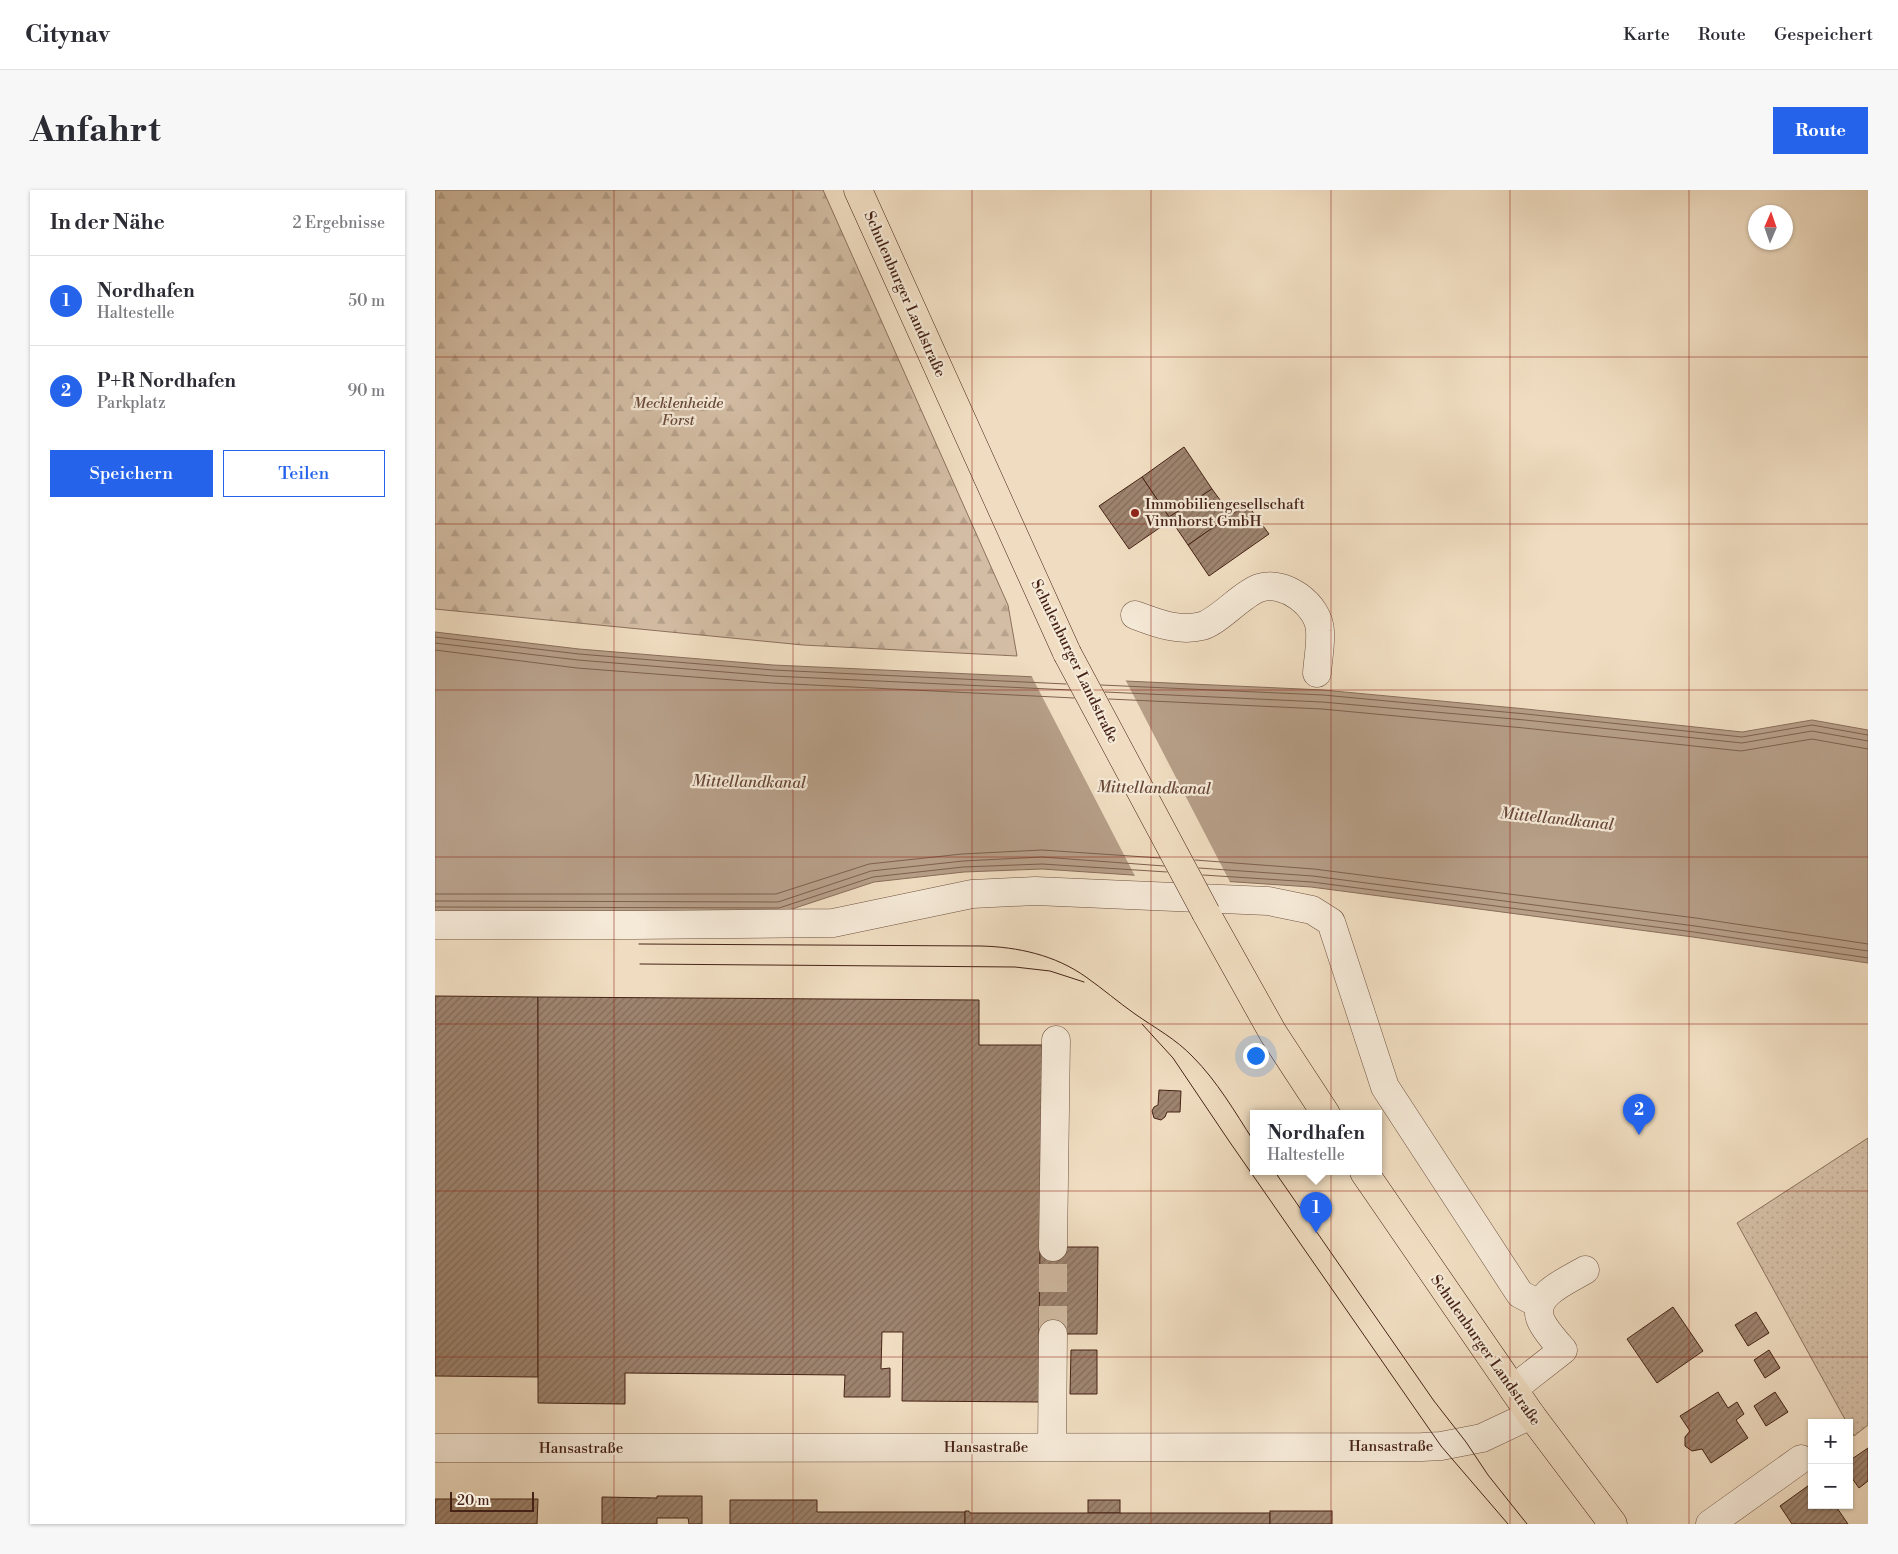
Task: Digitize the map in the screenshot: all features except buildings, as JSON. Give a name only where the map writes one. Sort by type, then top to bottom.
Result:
[{"type":"main road","name":"Schulenburger Landstraße","points":[[858,190],[1067,653],[1206,913],[1273,1033],[1323,1110]]},
{"type":"main road","name":"Schulenburger Landstraße","points":[[1366,1175],[1531,1416],[1613,1524]]},
{"type":"street","points":[[1135,615],[1157,624],[1180,628],[1203,626],[1259,588],[1277,586],[1295,594],[1311,609],[1320,629],[1317,672]]},
{"type":"street","points":[[435,924],[833,923],[972,894],[1035,891],[1268,901],[1312,910],[1331,922],[1385,1087],[1521,1294],[1539,1304]]},
{"type":"street","points":[[1053,1247],[1056,1040]]},
{"type":"street","points":[[1513,1389],[1563,1350],[1539,1318],[1539,1304],[1547,1293],[1585,1270]]},
{"type":"street","points":[[1052,1447],[1053,1334]]},
{"type":"street","name":"Hansastraße","points":[[435,1448],[1441,1446],[1482,1438],[1531,1416]]},
{"type":"street","points":[[1710,1524],[1801,1459]]},
{"type":"green space","name":"Mecklenheide Forst","points":[[435,190],[823,190],[1008,605],[1017,656],[803,645],[435,609]]},
{"type":"green space","points":[[1868,1138],[1868,1425],[1854,1436],[1853,1419],[1845,1419],[1737,1223]]},
{"type":"water","name":"Mittellandkanal","points":[[435,632],[579,649],[773,665],[1323,690],[1742,732],[1812,720],[1868,730],[1868,963],[1693,937],[1311,887],[1042,869],[964,872],[874,882],[780,913],[435,912]]},
{"type":"pier","points":[[1031,675],[1125,679],[1231,884],[1136,878]]},
{"type":"tunnel","points":[[1053,1247],[1053,1334]]},
{"type":"tram line","points":[[639,944],[981,946],[1022,950],[1049,958],[1074,969],[1086,977],[1186,1051],[1202,1066],[1218,1086],[1250,1135]]},
{"type":"tram line","points":[[640,964],[1015,967],[1050,971],[1084,982]]},
{"type":"tram line","points":[[1142,1024],[1173,1058],[1250,1171]]},
{"type":"tram line","points":[[1253,1175],[1441,1446],[1508,1524]]},
{"type":"tram line","points":[[1277,1175],[1434,1401],[1466,1442],[1488,1475],[1527,1524]]},
{"type":"place","name":"Immobiliengesellschaft Vinnhorst GmbH","points":[[1135,513]]},
{"type":"place","name":"P+R Nordhafen","points":[[1639,1135]]},
{"type":"place","name":"Nordhafen","points":[[1316,1233]]}]
